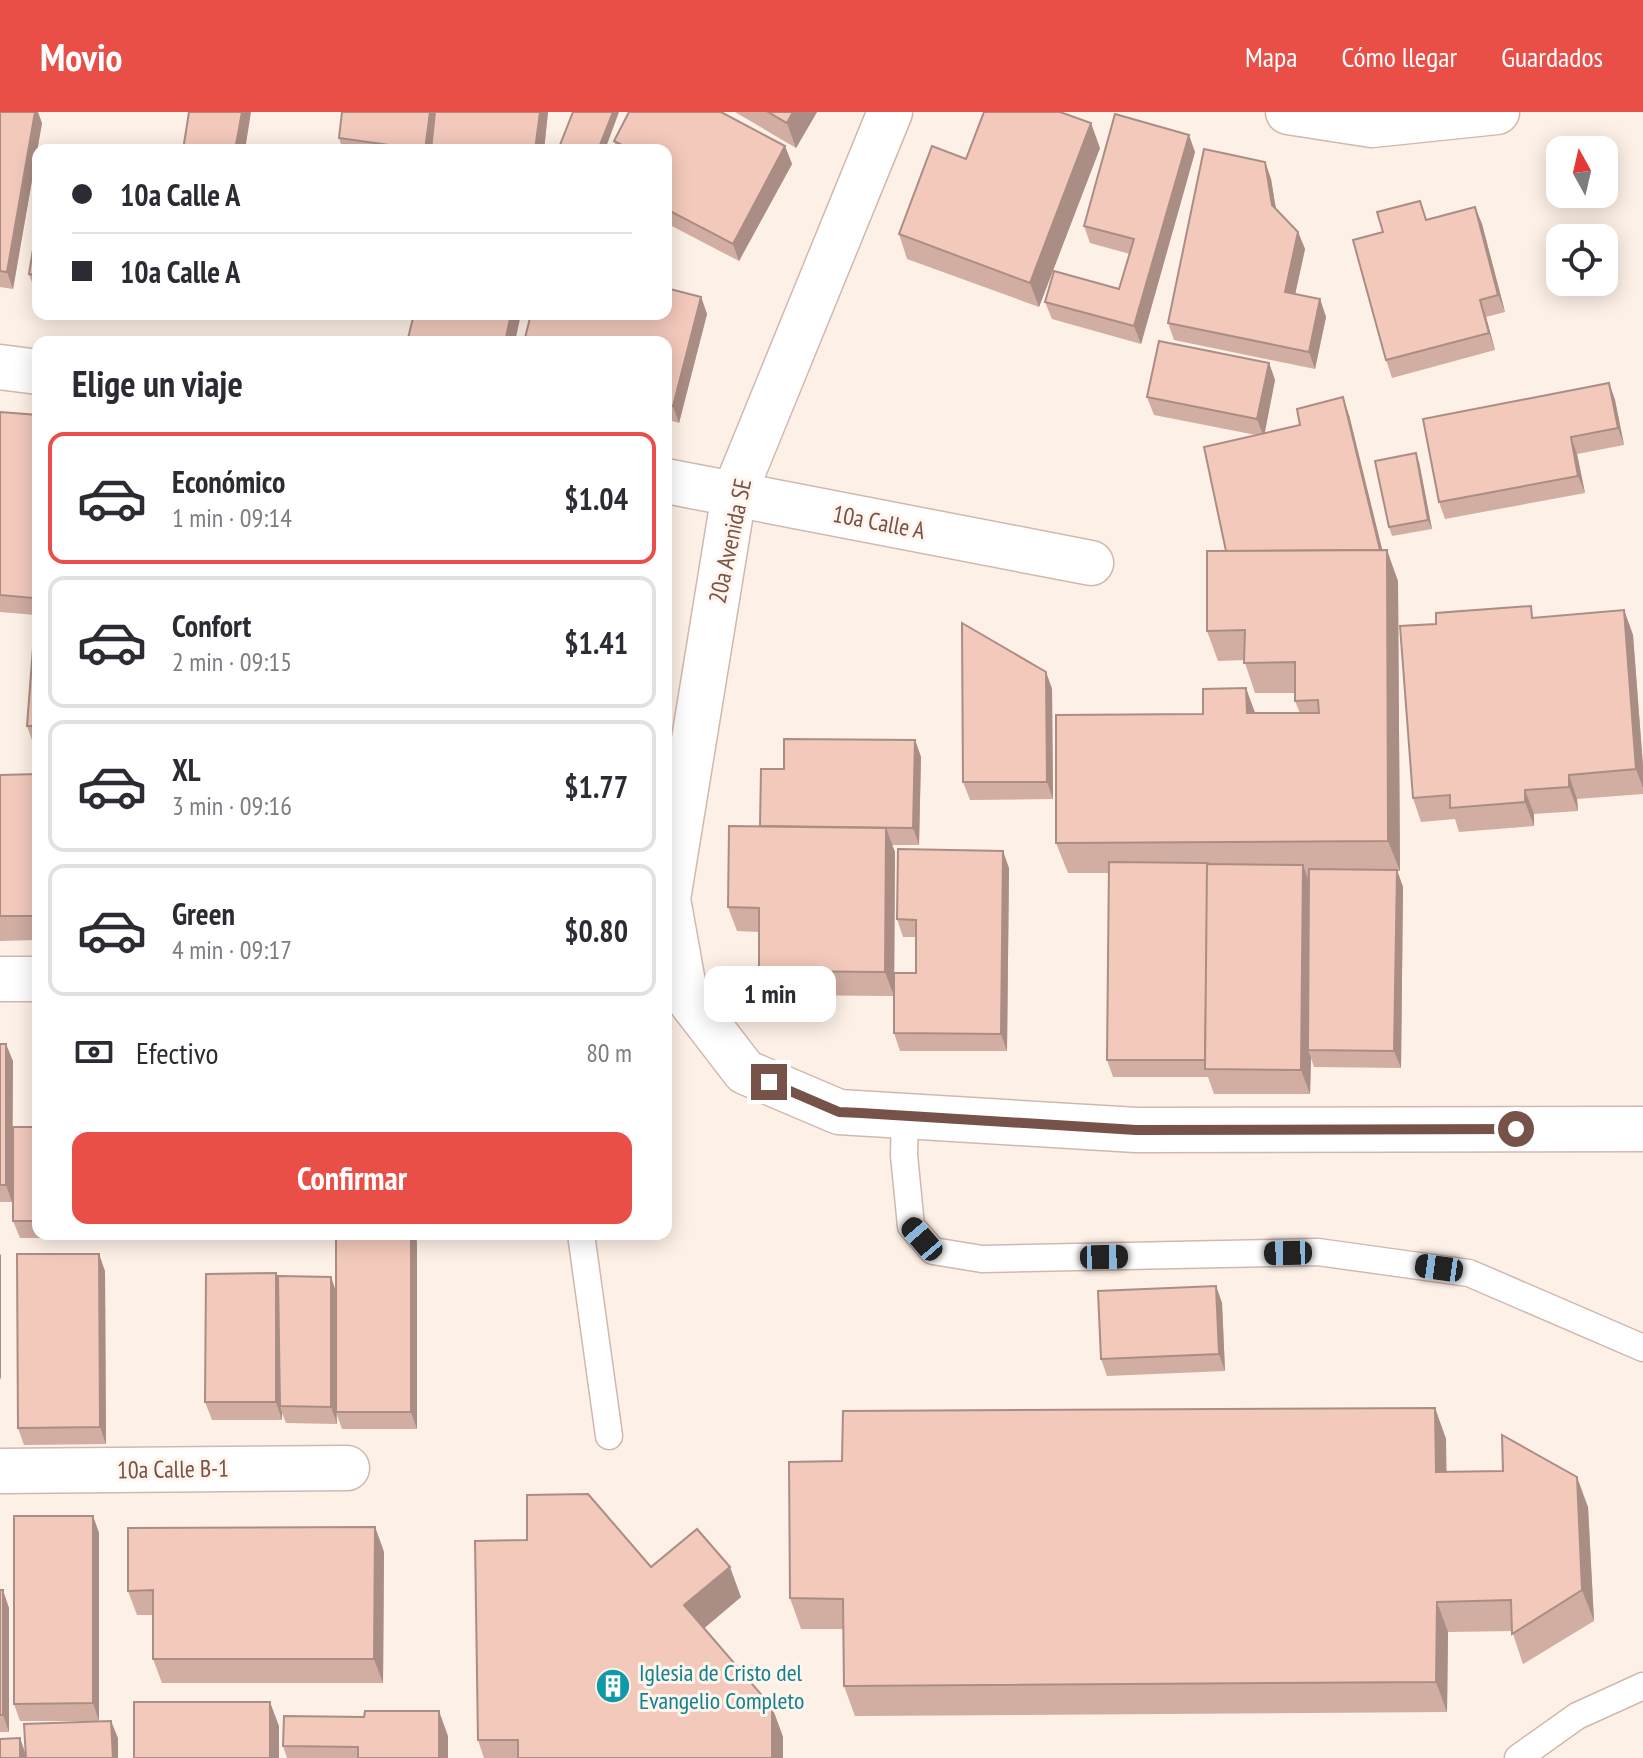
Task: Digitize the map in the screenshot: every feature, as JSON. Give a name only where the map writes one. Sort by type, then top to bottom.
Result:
[{"type":"street","name":"20a Avenida SE","points":[[672,874],[734,494],[890,112]]},
{"type":"street","points":[[1288,112],[1372,125],[1497,112]]},
{"type":"street","points":[[0,367],[32,371]]},
{"type":"street","name":"10a Calle A","points":[[672,482],[1091,563]]},
{"type":"street","name":"20a Avenida SE","points":[[672,949],[676,999]]},
{"type":"street","points":[[0,979],[32,979]]},
{"type":"street","points":[[676,999],[745,1072],[839,1112],[1136,1130],[1643,1129]]},
{"type":"street","name":"10a Calle B-1","points":[[0,1471],[347,1468]]},
{"type":"lane","points":[[905,1116],[904,1155],[911,1226],[933,1251],[982,1259],[1318,1252],[1469,1273],[1643,1348]]},
{"type":"lane","points":[[582,1240],[609,1436]]},
{"type":"lane","points":[[1518,1758],[1577,1716],[1643,1686]]},
{"type":"building","points":[[0,112],[35,112],[7,272],[0,271]]},
{"type":"building","points":[[189,112],[242,112],[236,144],[184,144]]},
{"type":"building","points":[[342,112],[430,112],[426,144],[382,144],[339,138]]},
{"type":"building","points":[[435,112],[540,112],[536,144],[432,144]]},
{"type":"building","points":[[573,112],[613,112],[600,144],[560,144]]},
{"type":"building","points":[[629,112],[721,112],[785,146],[733,244],[672,212],[672,144],[620,144],[614,141]]},
{"type":"building","points":[[768,112],[793,112],[787,123]]},
{"type":"building","points":[[984,112],[1060,112],[1091,123],[1030,283],[899,234],[932,146],[966,159]]},
{"type":"building","points":[[1115,114],[1189,135],[1134,326],[1045,302],[1054,271],[1119,289],[1134,239],[1084,226]]},
{"type":"building","points":[[1204,149],[1265,162],[1272,205],[1298,232],[1285,292],[1320,299],[1309,352],[1168,323]]},
{"type":"building","points":[[1420,201],[1426,220],[1475,207],[1498,295],[1480,300],[1489,333],[1386,360],[1353,240],[1383,232],[1377,212]]},
{"type":"building","points":[[672,290],[701,297],[673,406],[672,336],[526,336],[530,320],[672,320]]},
{"type":"building","points":[[412,320],[510,320],[506,336],[408,336]]},
{"type":"building","points":[[1159,341],[1269,363],[1257,419],[1147,397]]},
{"type":"building","points":[[1609,383],[1618,428],[1571,437],[1578,476],[1439,502],[1423,419]]},
{"type":"building","points":[[1343,397],[1380,550],[1226,551],[1204,447],[1300,425],[1297,409]]},
{"type":"building","points":[[0,412],[32,415],[32,598],[0,595]]},
{"type":"building","points":[[1416,453],[1428,520],[1389,527],[1375,461]]},
{"type":"building","points":[[1387,550],[1388,841],[1056,843],[1056,715],[1203,714],[1203,689],[1246,688],[1247,713],[1319,713],[1318,700],[1295,701],[1295,662],[1244,663],[1245,630],[1207,631],[1207,551]]},
{"type":"building","points":[[1531,606],[1532,618],[1624,610],[1636,769],[1569,775],[1569,787],[1525,790],[1525,802],[1450,808],[1450,795],[1413,798],[1400,626],[1436,624],[1436,613]]},
{"type":"building","points":[[962,623],[1046,672],[1047,782],[963,782]]},
{"type":"building","points":[[32,661],[32,726],[27,726]]},
{"type":"building","points":[[784,739],[915,740],[913,828],[760,826],[761,769],[784,769]]},
{"type":"building","points":[[32,774],[32,916],[0,916],[0,775]]},
{"type":"building","points":[[729,826],[886,828],[885,972],[759,971],[759,908],[728,907]]},
{"type":"building","points":[[898,849],[1003,851],[1001,1034],[894,1033],[894,973],[916,973],[916,920],[897,919]]},
{"type":"building","points":[[1109,862],[1208,863],[1205,1060],[1107,1060]]},
{"type":"building","points":[[1207,864],[1303,865],[1301,1070],[1205,1069]]},
{"type":"building","points":[[1309,869],[1397,870],[1394,1051],[1308,1050]]},
{"type":"building","points":[[0,1044],[6,1044],[6,1185],[0,1185]]},
{"type":"building","points":[[13,1127],[32,1127],[32,1221],[13,1221]]},
{"type":"building","points":[[336,1240],[411,1240],[411,1412],[336,1412]]},
{"type":"building","points":[[17,1254],[99,1254],[100,1427],[18,1428]]},
{"type":"building","points":[[276,1273],[276,1402],[205,1402],[206,1274]]},
{"type":"building","points":[[278,1276],[331,1277],[331,1407],[280,1406]]},
{"type":"building","points":[[1216,1286],[1219,1354],[1101,1359],[1098,1291]]},
{"type":"building","points":[[1435,1408],[1436,1472],[1503,1471],[1502,1435],[1577,1477],[1582,1590],[1512,1634],[1511,1600],[1437,1602],[1436,1682],[844,1686],[843,1599],[790,1598],[789,1462],[842,1461],[843,1411]]},
{"type":"building","name":"Iglesia de Cristo del Evangelio Completo","points":[[588,1494],[651,1567],[697,1529],[730,1567],[684,1605],[772,1707],[772,1758],[518,1758],[518,1740],[478,1740],[475,1541],[527,1540],[527,1495]]},
{"type":"building","points":[[14,1516],[93,1516],[93,1703],[14,1704]]},
{"type":"building","points":[[375,1527],[374,1659],[153,1659],[153,1590],[128,1591],[128,1528]]},
{"type":"building","points":[[0,1590],[3,1590],[3,1715],[0,1715]]},
{"type":"building","points":[[134,1702],[270,1702],[270,1758],[134,1758]]},
{"type":"building","points":[[365,1711],[439,1711],[439,1758],[358,1758],[358,1747],[283,1746],[284,1716],[364,1717]]},
{"type":"building","points":[[111,1721],[113,1758],[26,1758],[24,1724]]},
{"type":"building","points":[[20,1738],[20,1758],[0,1758],[0,1739]]},
{"type":"place","name":"Iglesia de Cristo del Evangelio Completo","points":[[613,1686]]},
{"type":"route","points":[[769,1082],[839,1112],[1136,1130],[1516,1129]]}]
